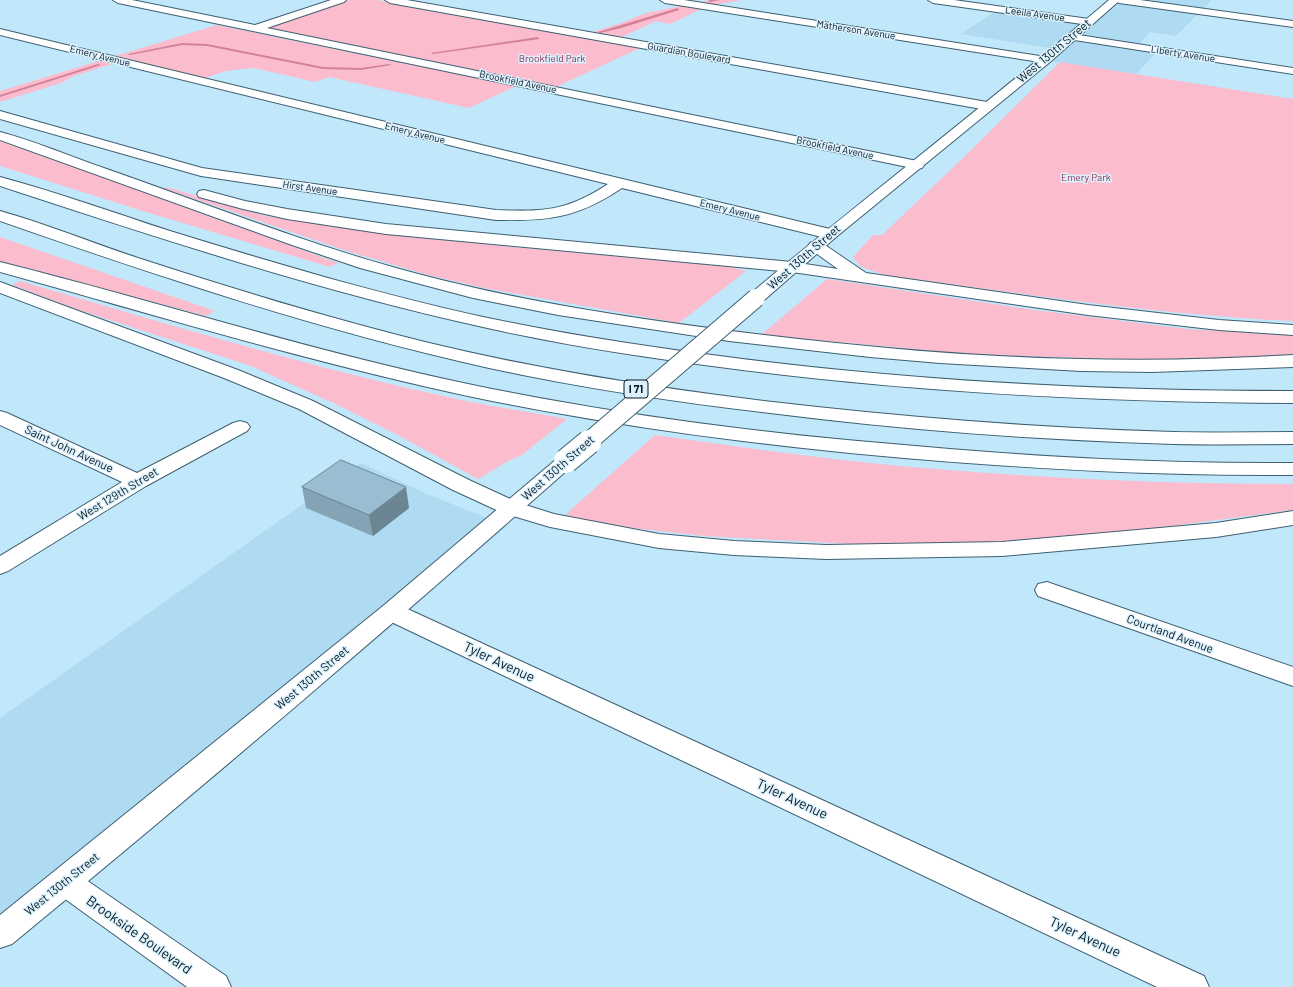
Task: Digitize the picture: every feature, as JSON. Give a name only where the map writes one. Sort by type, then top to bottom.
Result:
[{"type":"main road","name":"Brookfield Avenue","points":[[118,0],[917,165]]},
{"type":"main road","points":[[255,28],[341,0]]},
{"type":"main road","name":"Guardian Boulevard","points":[[390,0],[987,106]]},
{"type":"main road","name":"Matherson Avenue","points":[[666,0],[1046,60]]},
{"type":"main road","name":"Leeila Avenue","points":[[933,0],[1089,22]]},
{"type":"main road","name":"West 130th Street","points":[[0,934],[392,612],[830,234],[1046,60],[1115,0]]},
{"type":"main road","points":[[1119,0],[1293,24]]},
{"type":"main road","name":"Emery Avenue","points":[[0,32],[830,234]]},
{"type":"main road","name":"Liberty Avenue","points":[[1072,37],[1293,71]]},
{"type":"main road","name":"Hirst Avenue","points":[[0,114],[201,172],[496,215],[517,216],[544,214],[565,210],[585,204],[620,183]]},
{"type":"main road","points":[[0,134],[217,198],[265,210],[331,222],[386,229],[792,267],[1141,317],[1293,330]]},
{"type":"main road","points":[[0,134],[344,258],[502,299],[571,312],[661,327],[757,340],[942,358],[1142,367],[1186,367],[1293,361]]},
{"type":"main road","points":[[0,181],[200,246],[366,294],[485,322],[632,350],[808,374],[912,384],[1028,392],[1124,396],[1293,397]]},
{"type":"main road","name":"I 71","points":[[0,216],[162,272],[314,319],[408,344],[484,361],[599,383],[786,410],[993,429],[1176,438],[1293,438]]},
{"type":"main road","points":[[816,246],[849,269],[869,279]]},
{"type":"main road","points":[[0,267],[356,364],[563,409],[651,423],[736,435],[996,460],[1138,467],[1293,469]]},
{"type":"main road","points":[[0,287],[231,374],[306,405],[461,485],[511,508],[546,519],[659,541],[734,548],[826,552],[1002,549],[1216,530],[1293,518]]},
{"type":"main road","name":"Saint John Avenue","points":[[0,417],[138,481]]},
{"type":"main road","name":"West 129th Street","points":[[0,566],[138,481],[240,426]]},
{"type":"main road","name":"Courtland Avenue","points":[[1047,590],[1293,677]]},
{"type":"main road","name":"Tyler Avenue","points":[[392,612],[1192,987]]},
{"type":"main road","name":"Brookside Boulevard","points":[[65,882],[214,987]]},
{"type":"shaded area","points":[[1109,0],[1212,0],[1176,36],[1150,32],[1138,45],[1160,49],[1136,74],[1051,61],[1062,50],[961,34],[999,9],[1085,20]]},
{"type":"shaded area","points":[[361,463],[427,494],[507,526],[379,637],[0,949],[0,718]]},
{"type":"green space","name":"Brookfield Park","points":[[348,0],[377,0],[640,48],[556,87],[262,28]]},
{"type":"green space","points":[[711,0],[742,0],[708,6],[670,24],[656,21],[618,39],[590,33],[646,13]]},
{"type":"green space","points":[[217,25],[516,86],[469,108],[329,77],[315,82],[254,68],[226,71],[202,79],[125,60],[74,76],[61,83],[0,102],[0,91]]},
{"type":"green space","name":"Emery Park","points":[[1060,62],[1293,99],[1293,321],[1139,309],[885,275],[861,267],[853,257],[873,235],[882,235]]},
{"type":"green space","points":[[0,141],[338,263],[330,267],[146,212],[0,166]]},
{"type":"green space","points":[[166,187],[266,216],[389,234],[512,247],[727,266],[746,271],[679,323],[484,288],[428,275],[347,251],[163,188]]},
{"type":"green space","points":[[0,237],[215,311],[206,316],[0,261]]},
{"type":"green space","points":[[827,279],[1034,310],[1187,329],[1293,335],[1293,355],[1237,359],[1162,360],[979,355],[761,335]]},
{"type":"green space","points":[[20,281],[242,345],[353,375],[466,401],[567,419],[522,455],[510,460],[478,479],[398,435],[331,402],[251,366],[82,311],[12,285]]},
{"type":"green space","points":[[655,435],[830,459],[981,473],[1159,482],[1293,484],[1293,510],[1125,532],[975,543],[850,544],[704,536],[587,523],[566,514]]},
{"type":"building","points":[[341,460],[406,487],[369,515],[302,487]]},
{"type":"waterway","points":[[710,1],[718,0]]},
{"type":"waterway","points":[[600,32],[620,28],[678,9]]},
{"type":"waterway","points":[[433,53],[538,38]]},
{"type":"waterway","points":[[130,54],[182,44],[207,45],[323,68],[361,69],[389,65]]},
{"type":"waterway","points":[[0,96],[99,65]]}]
